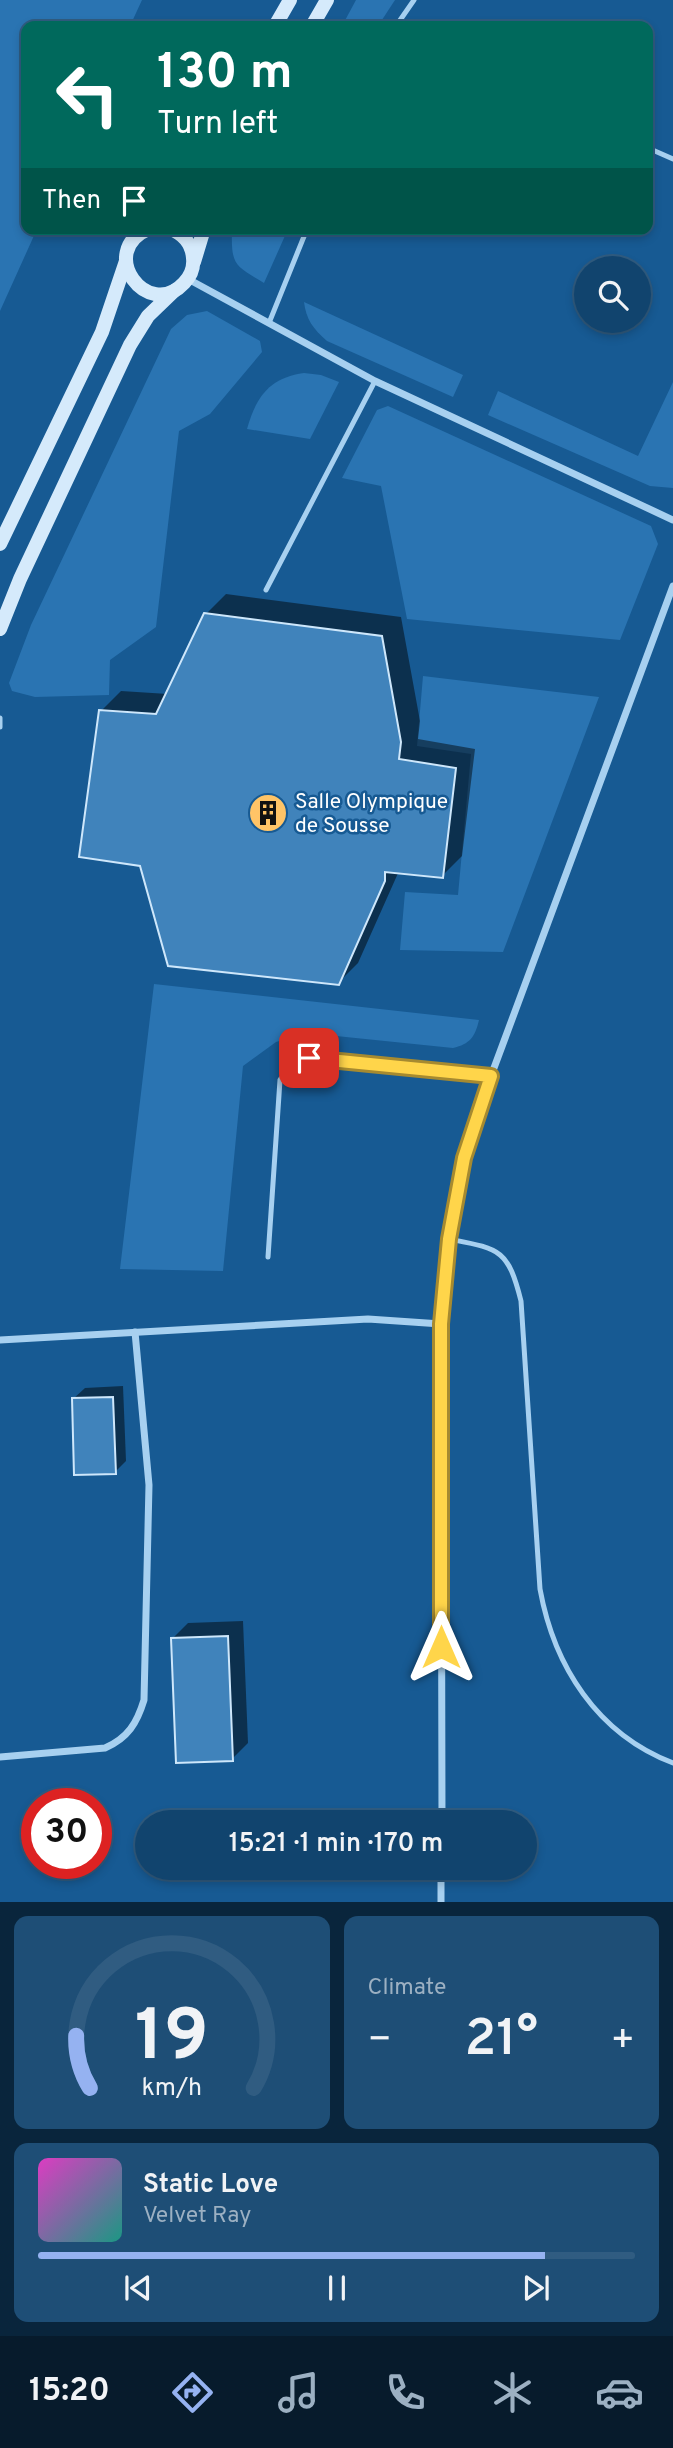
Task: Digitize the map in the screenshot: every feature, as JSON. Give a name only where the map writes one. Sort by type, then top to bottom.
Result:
[{"type":"main road","points":[[278,21],[290,0]]},
{"type":"main road","points":[[315,21],[327,0]]},
{"type":"main road","points":[[0,544],[102,332],[128,250],[133,239],[138,235]]},
{"type":"main road","points":[[181,235],[190,245],[193,256],[190,273]]},
{"type":"main road","points":[[0,629],[20,579],[130,345],[148,316],[190,273],[202,235]]},
{"type":"main road","points":[[126,261],[134,282],[142,289],[163,294],[174,291]]},
{"type":"street","points":[[190,273],[269,323],[375,381],[673,520]]},
{"type":"street","points":[[442,1810],[441,1324],[449,1239],[464,1158],[491,1076],[673,586]]},
{"type":"street","points":[[0,1340],[368,1319],[441,1324]]},
{"type":"street","points":[[0,1757],[105,1748],[117,1743],[138,1720],[144,1700],[149,1485],[135,1332]]},
{"type":"street","points":[[441,1902],[442,1880]]},
{"type":"lane","points":[[399,21],[414,0]]},
{"type":"lane","points":[[653,150],[673,159]]},
{"type":"lane","points":[[269,323],[305,235]]},
{"type":"lane","points":[[266,590],[375,381]]},
{"type":"lane","points":[[0,718],[0,727]]},
{"type":"lane","points":[[268,1257],[280,1080],[290,1065],[309,1058],[491,1076]]},
{"type":"lane","points":[[449,1239],[486,1246],[502,1254],[514,1271],[521,1301],[540,1590],[546,1621],[557,1651],[579,1688],[614,1728],[640,1747],[673,1763]]},
{"type":"shaded area","points":[[0,0],[142,0],[132,21],[21,21],[21,235],[34,235],[0,311]]},
{"type":"shaded area","points":[[356,0],[395,0],[381,21],[345,21]]},
{"type":"shaded area","points":[[232,235],[285,235],[264,283],[236,263],[232,250]]},
{"type":"shaded area","points":[[304,302],[463,375],[453,397],[327,341],[311,323]]},
{"type":"shaded area","points":[[207,311],[260,341],[262,352],[210,414],[179,431],[156,627],[110,660],[109,695],[35,697],[12,691],[9,683],[31,625],[171,329],[187,315]]},
{"type":"shaded area","points":[[304,373],[321,375],[339,382],[310,439],[247,429],[255,407],[273,384]]},
{"type":"shaded area","points":[[673,382],[673,488],[650,486],[488,415],[498,391],[638,456]]},
{"type":"shaded area","points":[[388,406],[651,526],[658,544],[620,640],[407,619],[381,486],[342,478],[377,410]]},
{"type":"shaded area","points":[[423,676],[599,697],[503,952],[400,950],[405,892],[458,895],[471,754],[417,746]]},
{"type":"shaded area","points":[[154,984],[479,1020],[471,1039],[453,1048],[307,1033],[276,1042],[243,1066],[223,1271],[120,1269]]},
{"type":"building","name":"Salle Olympique de Sousse","points":[[204,613],[382,636],[401,742],[399,759],[456,768],[443,878],[385,872],[385,881],[339,985],[168,966],[140,866],[79,857],[99,710],[156,714]]},
{"type":"building","points":[[113,1397],[116,1474],[74,1475],[72,1398]]},
{"type":"building","points":[[228,1636],[233,1761],[176,1763],[171,1638]]},
{"type":"place","name":"Salle Olympique de Sousse","points":[[268,813]]},
{"type":"route","points":[[309,1058],[491,1076],[464,1158],[449,1239],[441,1324],[441,1647]]}]
